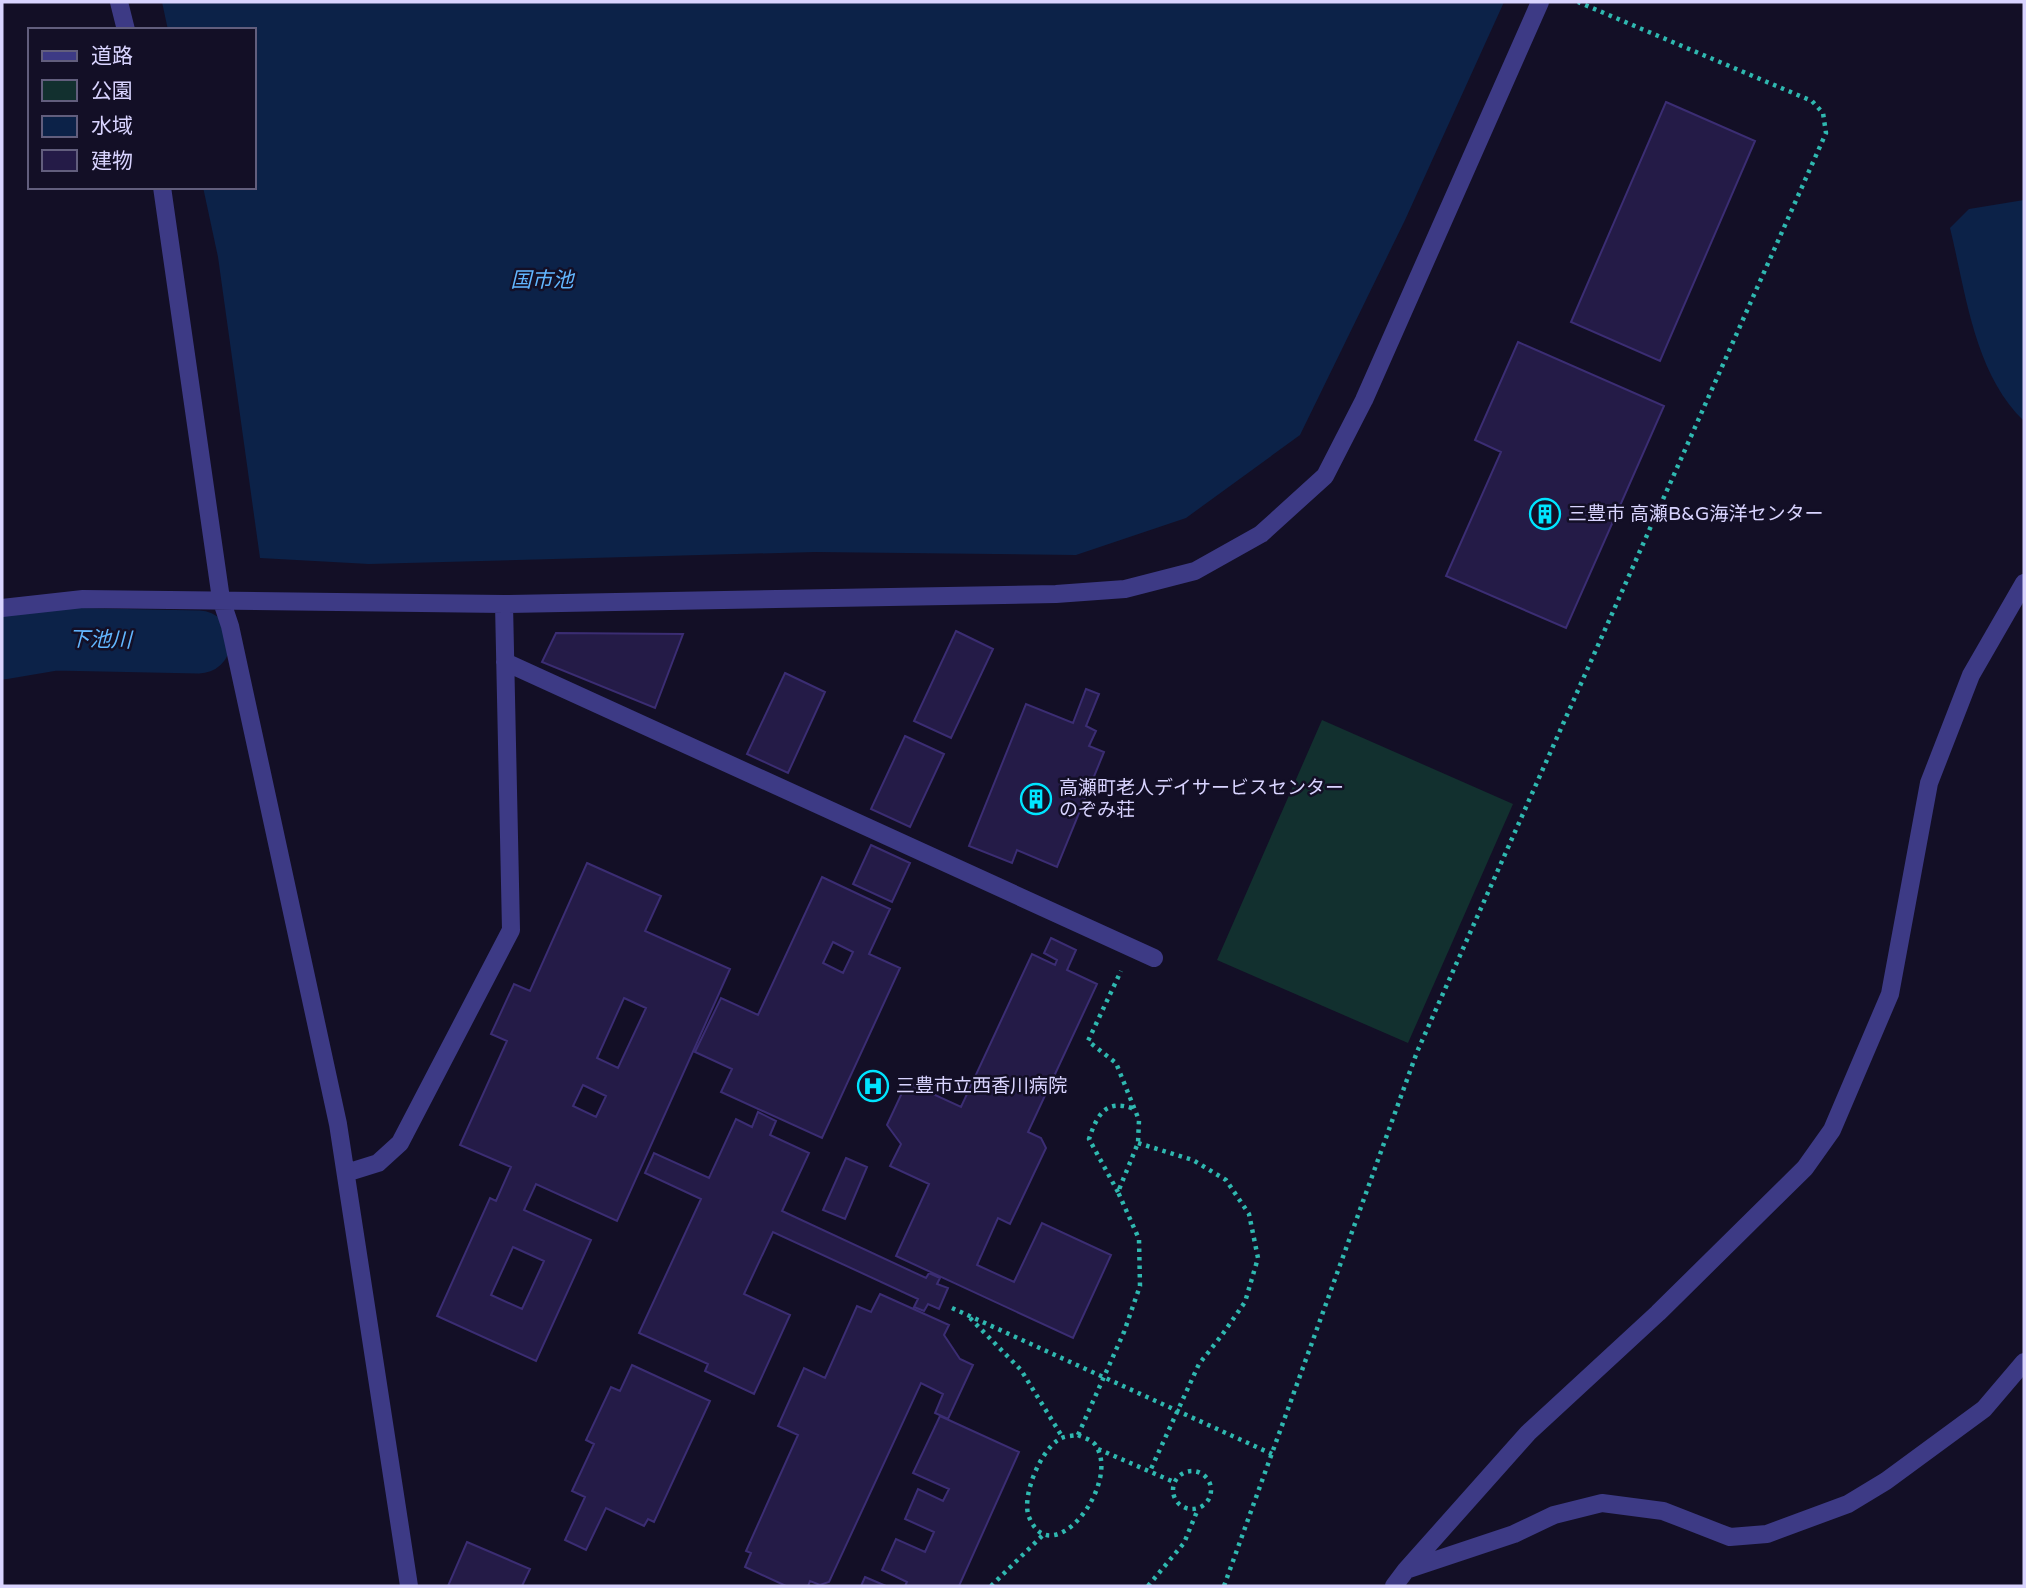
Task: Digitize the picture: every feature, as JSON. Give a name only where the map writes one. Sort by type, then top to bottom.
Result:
[{"type":"street","points":[[119,2],[126,28]]},
{"type":"street","points":[[2,608],[83,599],[504,604],[1056,594],[1125,589],[1195,571],[1261,534],[1325,476],[1364,400],[1539,2]]},
{"type":"street","points":[[162,189],[221,599],[230,626],[338,1124],[409,1586]]},
{"type":"street","points":[[1394,1586],[1528,1433],[1658,1313],[1805,1168],[1832,1130],[1890,994],[1929,783],[1971,676],[2024,583]]},
{"type":"street","points":[[346,1173],[378,1163],[400,1143],[511,930],[504,604]]},
{"type":"street","points":[[505,662],[1154,958]]},
{"type":"street","points":[[1406,1570],[1514,1534],[1554,1515],[1602,1503],[1662,1511],[1730,1537],[1767,1535],[1848,1504],[1886,1481],[1984,1409],[2024,1363]]},
{"type":"path","points":[[1224,1586],[1417,1052],[1826,133],[1823,113],[1812,101],[1578,2]]},
{"type":"path","points":[[1118,1192],[1138,1143],[1139,1120],[1116,1063],[1088,1041],[1132,948]]},
{"type":"path","points":[[1078,1435],[1124,1332],[1140,1286],[1139,1239],[1118,1192],[1089,1139],[1095,1119],[1105,1108],[1123,1105],[1135,1109]]},
{"type":"path","points":[[1138,1143],[1193,1160],[1227,1180],[1249,1214],[1258,1258],[1245,1302],[1199,1364],[1150,1471]]},
{"type":"path","points":[[952,1308],[1272,1454]]},
{"type":"path","points":[[967,1315],[1021,1370],[1063,1438]]},
{"type":"path","points":[[1078,1435],[1095,1443],[1098,1449],[1102,1460],[1100,1480],[1086,1513],[1068,1530],[1053,1536],[1044,1534],[1033,1528],[1027,1512],[1028,1489],[1044,1455],[1058,1439],[1078,1435]]},
{"type":"path","points":[[1098,1449],[1174,1482]]},
{"type":"path","points":[[1197,1471],[1210,1483],[1211,1496],[1204,1506],[1186,1509],[1175,1501],[1174,1482],[1184,1473],[1197,1471]]},
{"type":"path","points":[[1148,1586],[1184,1543],[1198,1509]]},
{"type":"path","points":[[991,1586],[1044,1534]]},
{"type":"green space","points":[[1322,720],[1513,804],[1408,1043],[1217,960]]},
{"type":"water","name":"国市池","points":[[162,2],[1504,2],[1405,220],[1300,435],[1186,518],[1076,555],[815,552],[369,564],[260,558],[218,257],[203,189],[256,189],[256,28],[168,28]]},
{"type":"water","points":[[2024,200],[2024,421],[2007,402],[1983,356],[1967,305],[1950,228],[1969,209]]},
{"type":"building","points":[[1666,102],[1755,141],[1660,361],[1571,322]]},
{"type":"building","name":"三豊市 高瀬B&G海洋センター","points":[[1518,342],[1664,406],[1566,628],[1446,576],[1501,452],[1475,440]]},
{"type":"building","points":[[956,631],[993,649],[951,738],[914,721]]},
{"type":"building","points":[[556,633],[683,634],[655,708],[542,662]]},
{"type":"building","points":[[785,673],[825,692],[788,773],[747,754]]},
{"type":"building","name":"高瀬町老人デイサービスセンター のぞみ荘","points":[[1086,689],[1099,694],[1086,726],[1096,731],[1089,746],[1104,752],[1057,867],[1017,850],[1012,863],[969,846],[1026,704],[1073,723]]},
{"type":"building","points":[[905,736],[944,754],[910,827],[871,809]]},
{"type":"building","points":[[871,845],[910,863],[892,902],[853,884]]},
{"type":"building","points":[[587,863],[661,896],[645,931],[730,969],[617,1221],[536,1184],[524,1210],[591,1240],[536,1361],[437,1316],[490,1198],[496,1201],[511,1167],[460,1145],[507,1041],[491,1034],[514,984],[530,991]],"holes":[[[624,998],[646,1008],[618,1068],[597,1058]],[[583,1085],[606,1096],[596,1117],[573,1106]],[[513,1247],[544,1261],[522,1309],[491,1295]]]},
{"type":"building","points":[[822,877],[890,909],[869,954],[900,968],[822,1138],[721,1092],[732,1069],[695,1052],[721,998],[758,1015]],"holes":[[[833,942],[853,952],[843,973],[823,963]]]},
{"type":"building","points":[[1051,938],[1076,950],[1067,970],[1097,984],[1028,1132],[1041,1138],[1046,1148],[1010,1224],[998,1218],[977,1265],[1014,1282],[1042,1223],[1111,1255],[1073,1338],[896,1256],[929,1184],[890,1166],[901,1144],[887,1125],[907,1082],[961,1107],[1032,954],[1055,965],[1057,960],[1044,953]]},
{"type":"building","points":[[758,1112],[776,1121],[770,1135],[809,1153],[782,1211],[926,1278],[929,1273],[940,1278],[937,1284],[948,1288],[939,1309],[928,1304],[924,1311],[914,1307],[918,1299],[773,1232],[744,1294],[790,1315],[754,1394],[705,1371],[708,1364],[639,1333],[701,1199],[645,1173],[654,1153],[709,1178],[736,1119],[752,1127]]},
{"type":"building","points":[[846,1158],[867,1167],[845,1219],[823,1210]]},
{"type":"building","points":[[880,1294],[949,1325],[944,1335],[960,1359],[973,1365],[948,1419],[935,1413],[943,1394],[921,1383],[829,1582],[820,1585],[810,1581],[808,1586],[786,1586],[745,1567],[751,1553],[746,1551],[798,1435],[778,1426],[804,1368],[825,1378],[857,1306],[871,1312]]},
{"type":"building","points":[[632,1365],[710,1401],[654,1522],[648,1519],[644,1526],[606,1508],[586,1550],[565,1540],[585,1497],[572,1491],[594,1444],[586,1440],[611,1387],[620,1391]]},
{"type":"building","points":[[940,1416],[1019,1452],[959,1586],[905,1586],[907,1582],[882,1570],[896,1539],[925,1552],[934,1532],[905,1519],[918,1489],[943,1501],[949,1489],[913,1473]]},
{"type":"building","points":[[467,1542],[530,1569],[522,1586],[448,1586]]},
{"type":"building","points":[[865,1577],[886,1586],[861,1586]]},
{"type":"waterway","name":"下池川","points":[[2,648],[55,639],[199,642]]},
{"type":"place","name":"三豊市 高瀬B&G海洋センター","points":[[1545,514]]},
{"type":"place","name":"高瀬町老人デイサービスセンター のぞみ荘","points":[[1036,799]]},
{"type":"place","name":"三豊市立西香川病院","points":[[873,1086]]}]
